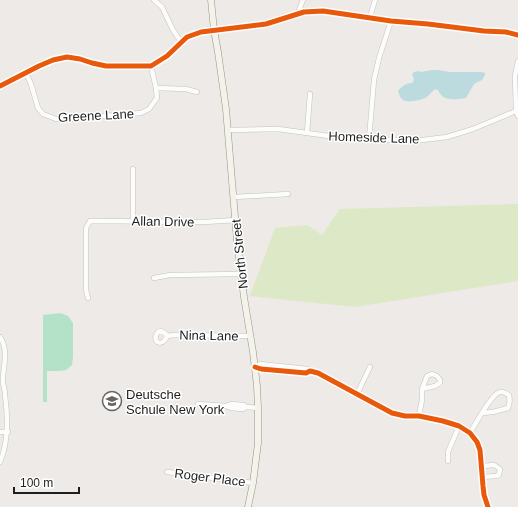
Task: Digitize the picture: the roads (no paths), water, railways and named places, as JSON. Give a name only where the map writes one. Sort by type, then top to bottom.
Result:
[{"type":"main road","name":"North Street","points":[[211,0],[225,102],[241,274],[255,367],[258,408],[258,443],[253,483],[248,507]]},
{"type":"street","points":[[154,0],[162,7],[173,30],[181,42]]},
{"type":"street","points":[[298,13],[303,0]]},
{"type":"street","points":[[370,18],[375,0]]},
{"type":"street","points":[[0,86],[53,60],[67,57],[106,66],[151,66],[167,56],[186,37],[201,32],[266,24],[304,12],[323,11],[391,21],[506,32],[518,35]]},
{"type":"street","points":[[369,139],[374,80],[379,58],[391,21]]},
{"type":"street","points":[[517,114],[515,76],[518,62]]},
{"type":"street","name":"Greene Lane","points":[[26,73],[38,108],[43,114],[56,119],[68,119],[141,113],[150,109],[157,98],[151,66]]},
{"type":"street","points":[[156,88],[186,89],[197,92]]},
{"type":"street","points":[[307,133],[310,94]]},
{"type":"street","name":"Homeside Lane","points":[[228,130],[278,129],[336,137],[414,141],[447,137],[517,114]]},
{"type":"street","points":[[133,169],[133,221]]},
{"type":"street","points":[[234,197],[288,194]]},
{"type":"street","name":"Allan Drive","points":[[88,298],[86,290],[86,228],[90,221],[204,222],[236,220]]},
{"type":"street","points":[[154,278],[170,275],[241,274]]},
{"type":"street","name":"Nina Lane","points":[[167,336],[250,336]]},
{"type":"street","points":[[0,337],[5,346],[6,359],[3,382],[6,396],[8,432],[0,462]]},
{"type":"street","points":[[255,367],[260,364],[307,369],[318,373],[392,412],[405,416],[419,416],[443,421],[459,426],[470,433],[477,442],[480,450],[484,495],[488,507]]},
{"type":"street","points":[[357,394],[370,367]]},
{"type":"street","points":[[419,416],[422,400],[422,389]]},
{"type":"street","points":[[470,433],[482,413],[494,395],[500,392],[509,395],[510,405],[508,408],[482,413]]},
{"type":"street","points":[[198,404],[226,406],[231,404],[258,408]]},
{"type":"street","points":[[448,461],[448,452],[459,426]]},
{"type":"street","points":[[0,432],[8,432]]},
{"type":"street","points":[[482,466],[494,465],[500,469],[499,475],[482,478]]},
{"type":"street","name":"Roger Place","points":[[167,472],[253,483]]},
{"type":"water","points":[[432,70],[450,72],[482,72],[485,73],[485,75],[482,80],[474,84],[466,98],[447,99],[435,89],[423,99],[405,101],[402,99],[398,91],[404,85],[412,83],[414,80],[412,74],[414,72]]},
{"type":"place","name":"Deutsche Schule New York","points":[[112,401]]}]
